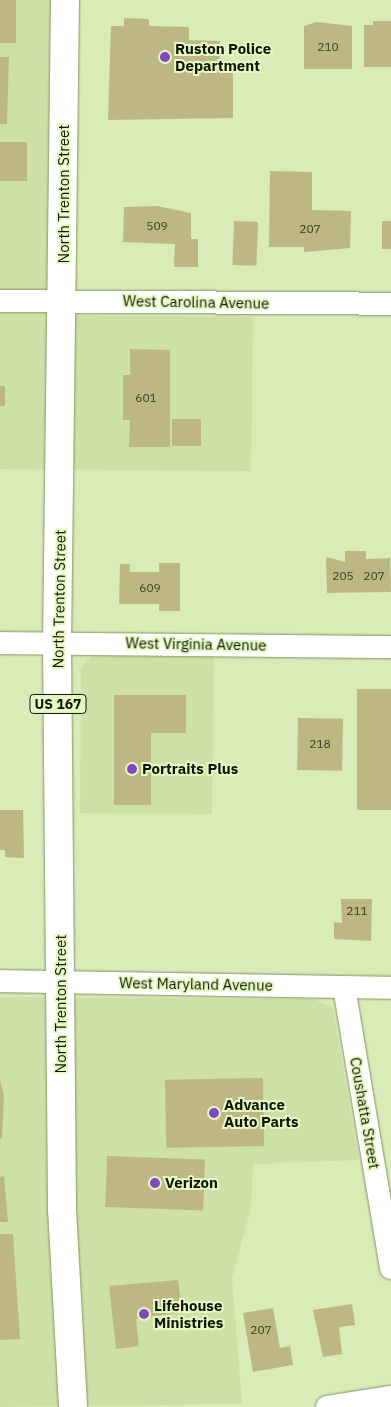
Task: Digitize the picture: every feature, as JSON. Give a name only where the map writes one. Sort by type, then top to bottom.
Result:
[{"type":"highway","name":"North Trenton Street","points":[[65,0],[58,643],[62,981],[62,1209],[73,1407]]},
{"type":"street","name":"West Carolina Avenue","points":[[0,300],[391,304]]},
{"type":"street","name":"West Virginia Avenue","points":[[0,643],[391,646]]},
{"type":"street","name":"West Maryland Avenue","points":[[0,981],[391,988]]},
{"type":"street","name":"Coushatta Street","points":[[344,988],[384,1186],[391,1268]]},
{"type":"street","points":[[327,1407],[391,1397]]},
{"type":"shaded area","points":[[0,0],[53,0],[50,315],[253,317],[251,471],[0,469]]},
{"type":"shaded area","points":[[93,655],[214,655],[212,814],[80,813],[81,667]]},
{"type":"shaded area","points":[[0,997],[314,999],[333,1008],[359,1160],[253,1164],[251,1208],[232,1278],[242,1404],[0,1407]]},
{"type":"building","points":[[0,0],[16,0],[16,43],[0,43]]},
{"type":"building","name":"Ruston Police Department","points":[[124,18],[149,19],[149,26],[189,27],[189,40],[220,41],[219,73],[233,73],[233,118],[108,120],[111,26],[124,26]]},
{"type":"building","points":[[373,21],[391,21],[391,67],[364,67],[364,25],[373,25]]},
{"type":"building","points":[[317,22],[352,26],[352,69],[304,69],[304,26]]},
{"type":"building","points":[[0,57],[9,57],[7,124],[0,124]]},
{"type":"building","points":[[0,142],[27,142],[27,181],[0,181]]},
{"type":"building","points":[[270,171],[312,172],[312,210],[351,211],[350,248],[304,252],[304,247],[269,247]]},
{"type":"building","points":[[157,206],[191,213],[191,239],[198,239],[198,267],[174,267],[175,244],[123,242],[124,207]]},
{"type":"building","points":[[234,221],[258,222],[256,266],[232,265]]},
{"type":"building","points":[[382,221],[391,221],[391,249],[382,249]]},
{"type":"building","points":[[130,349],[170,350],[170,447],[129,447],[130,420],[123,420],[123,375],[130,375]]},
{"type":"building","points":[[0,386],[5,386],[5,406],[0,406]]},
{"type":"building","points":[[172,419],[201,419],[201,446],[172,446]]},
{"type":"building","points":[[345,551],[366,551],[366,559],[390,558],[391,592],[327,593],[326,557],[345,562]]},
{"type":"building","points":[[159,563],[180,563],[180,611],[159,611],[159,604],[119,604],[120,564],[130,564],[130,572],[159,572]]},
{"type":"building","points":[[357,689],[391,689],[391,810],[357,810]]},
{"type":"building","name":"Portraits Plus","points":[[114,695],[186,695],[186,733],[151,733],[151,805],[114,805]]},
{"type":"building","points":[[298,718],[343,719],[342,771],[297,770]]},
{"type":"building","points":[[0,810],[23,810],[24,858],[5,857],[5,850],[0,850]]},
{"type":"building","points":[[341,899],[372,899],[371,941],[334,939],[334,922],[342,923]]},
{"type":"building","name":"Advance Auto Parts","points":[[263,1078],[264,1146],[166,1148],[165,1080]]},
{"type":"building","points":[[0,1080],[4,1095],[2,1139],[0,1139]]},
{"type":"building","name":"Verizon","points":[[107,1156],[205,1159],[203,1210],[105,1207]]},
{"type":"building","points":[[4,1176],[8,1222],[0,1222],[0,1177]]},
{"type":"building","points":[[0,1234],[13,1234],[20,1339],[0,1340]]},
{"type":"building","name":"Lifehouse Ministries","points":[[178,1280],[182,1312],[136,1319],[139,1346],[116,1349],[109,1286]]},
{"type":"building","points":[[352,1304],[355,1325],[339,1327],[342,1354],[323,1357],[313,1310]]},
{"type":"building","points":[[273,1308],[280,1348],[290,1346],[293,1365],[253,1372],[243,1313]]},
{"type":"place","name":"Ruston Police Department","points":[[165,57]]},
{"type":"place","name":"Portraits Plus","points":[[132,769]]},
{"type":"place","name":"Advance Auto Parts","points":[[214,1113]]},
{"type":"place","name":"Verizon","points":[[155,1183]]},
{"type":"place","name":"Lifehouse Ministries","points":[[144,1314]]}]
